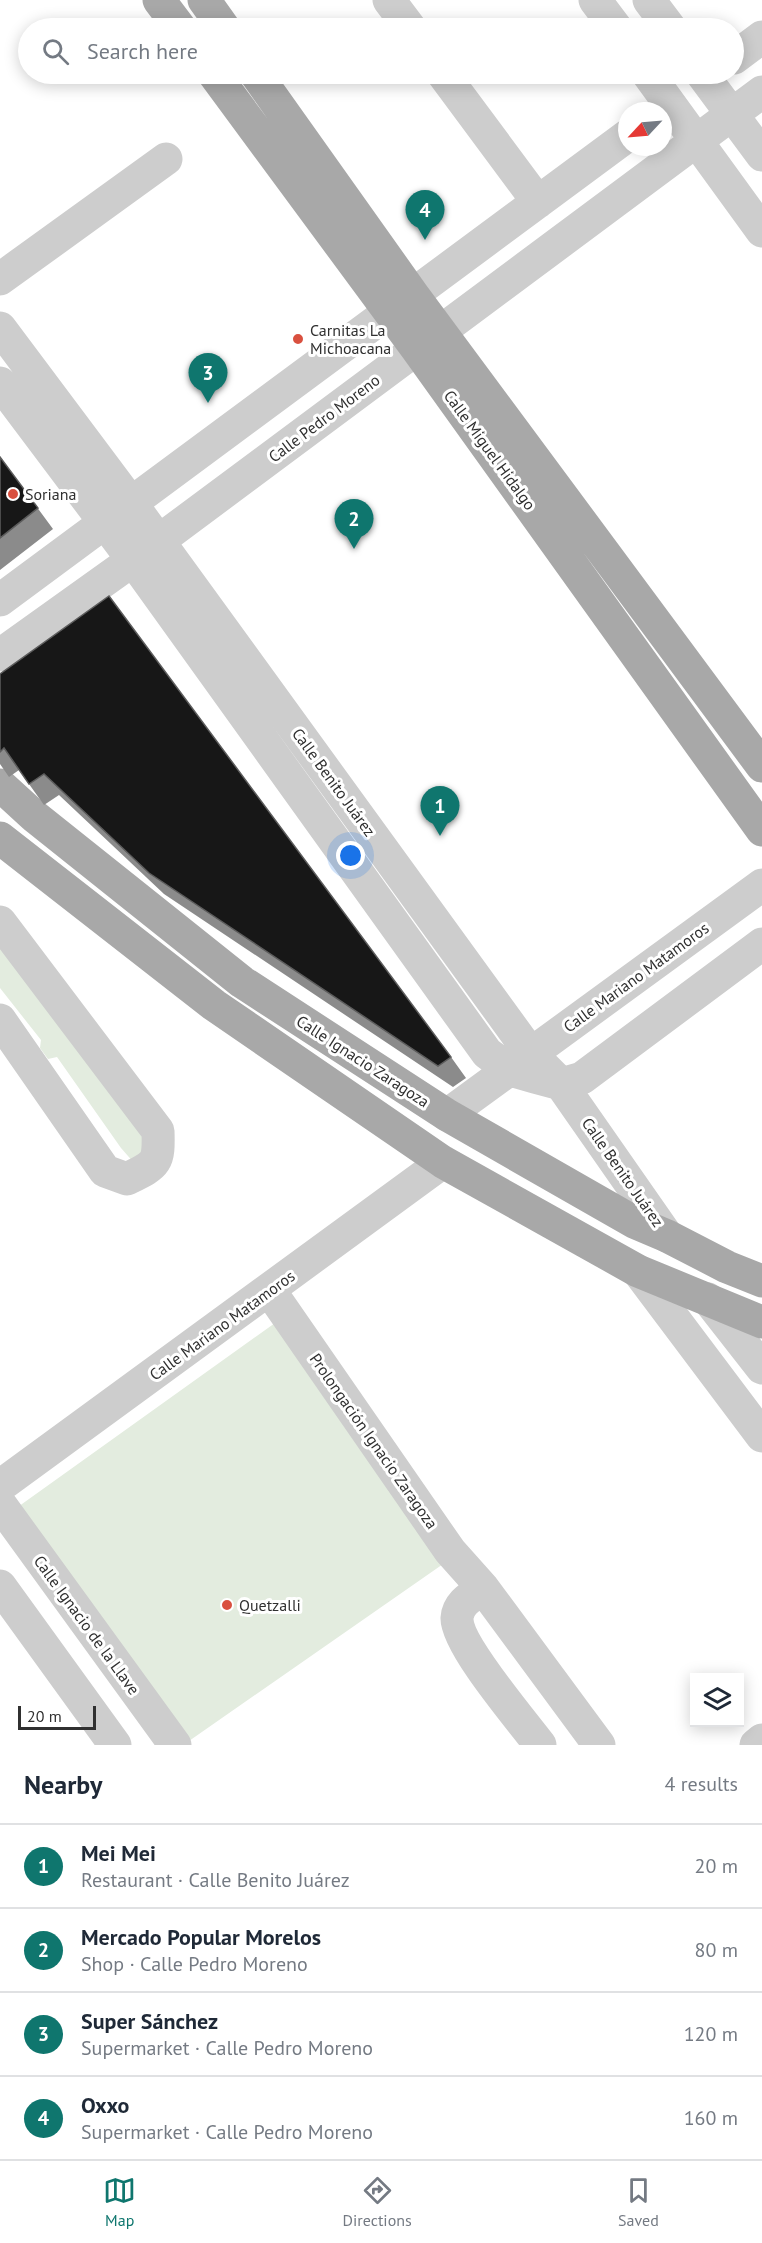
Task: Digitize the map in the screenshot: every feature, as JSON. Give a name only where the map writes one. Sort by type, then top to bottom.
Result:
[{"type":"main road","points":[[159,0],[172,18]]},
{"type":"main road","points":[[204,0],[217,18]]},
{"type":"main road","name":"Calle Miguel Hidalgo","points":[[222,84],[401,303],[762,766]]},
{"type":"main road","name":"Calle Miguel Hidalgo","points":[[262,84],[401,303]]},
{"type":"main road","name":"Calle Miguel Hidalgo","points":[[429,340],[762,830]]},
{"type":"main road","name":"Calle Ignacio Zaragoza","points":[[0,785],[34,816],[242,982],[447,1115],[634,1222],[727,1267],[762,1281]]},
{"type":"main road","points":[[0,839],[214,1005],[443,1162],[638,1271],[762,1322]]},
{"type":"street","points":[[389,0],[402,18]]},
{"type":"street","points":[[595,0],[608,18]]},
{"type":"street","points":[[649,0],[662,18]]},
{"type":"street","points":[[744,50],[762,37]]},
{"type":"street","points":[[450,84],[538,202]]},
{"type":"street","points":[[653,84],[663,102]]},
{"type":"street","points":[[672,103],[696,84]]},
{"type":"street","points":[[713,84],[762,155]]},
{"type":"street","name":"Calle Pedro Moreno","points":[[0,655],[159,541],[762,92]]},
{"type":"street","points":[[672,115],[696,141],[762,231]]},
{"type":"street","points":[[0,600],[618,143]]},
{"type":"street","points":[[0,279],[165,159]]},
{"type":"street","name":"Calle Benito Juárez","points":[[0,328],[159,541],[521,1062]]},
{"type":"street","name":"Calle Benito Juárez","points":[[0,383],[133,560],[487,1053],[521,1062],[561,1084],[667,1236]]},
{"type":"street","name":"Calle Mariano Matamoros","points":[[447,1115],[762,885]]},
{"type":"street","points":[[0,922],[158,1131],[159,1155],[150,1167],[128,1179],[105,1171],[0,1020]]},
{"type":"street","points":[[561,1084],[582,1078],[762,944]]},
{"type":"street","name":"Calle Mariano Matamoros","points":[[0,1486],[443,1162]]},
{"type":"street","points":[[638,1271],[762,1436]]},
{"type":"street","name":"Prolongación Ignacio Zaragoza","points":[[270,1290],[450,1551],[483,1588],[599,1745]]},
{"type":"street","points":[[708,1299],[762,1368]]},
{"type":"street","name":"Calle Ignacio de la Llave","points":[[0,1504],[175,1745]]},
{"type":"street","points":[[0,1586],[115,1745]]},
{"type":"street","points":[[483,1588],[462,1604],[457,1617],[458,1629],[482,1668],[540,1745]]},
{"type":"street","points":[[756,1745],[762,1740]]},
{"type":"shaded area","points":[[0,937],[141,1132],[146,1146],[135,1164],[121,1148],[57,1057],[48,1059],[40,1048],[41,1040],[0,988]]},
{"type":"shaded area","points":[[275,1323],[446,1562],[189,1741],[15,1509]]},
{"type":"building","points":[[0,457],[38,508],[0,538]]},
{"type":"building","points":[[109,596],[451,1057],[438,1066],[149,873],[44,774],[29,784],[4,748],[0,752],[0,674]]},
{"type":"place","name":"Oxxo","points":[[425,240]]},
{"type":"place","name":"Carnitas La Michoacana","points":[[298,339]]},
{"type":"place","name":"Super Sánchez","points":[[208,403]]},
{"type":"place","name":"Soriana","points":[[13,494]]},
{"type":"place","name":"Mercado Popular Morelos","points":[[354,549]]},
{"type":"place","name":"Mei Mei","points":[[440,836]]},
{"type":"place","name":"Quetzalli","points":[[227,1605]]}]
